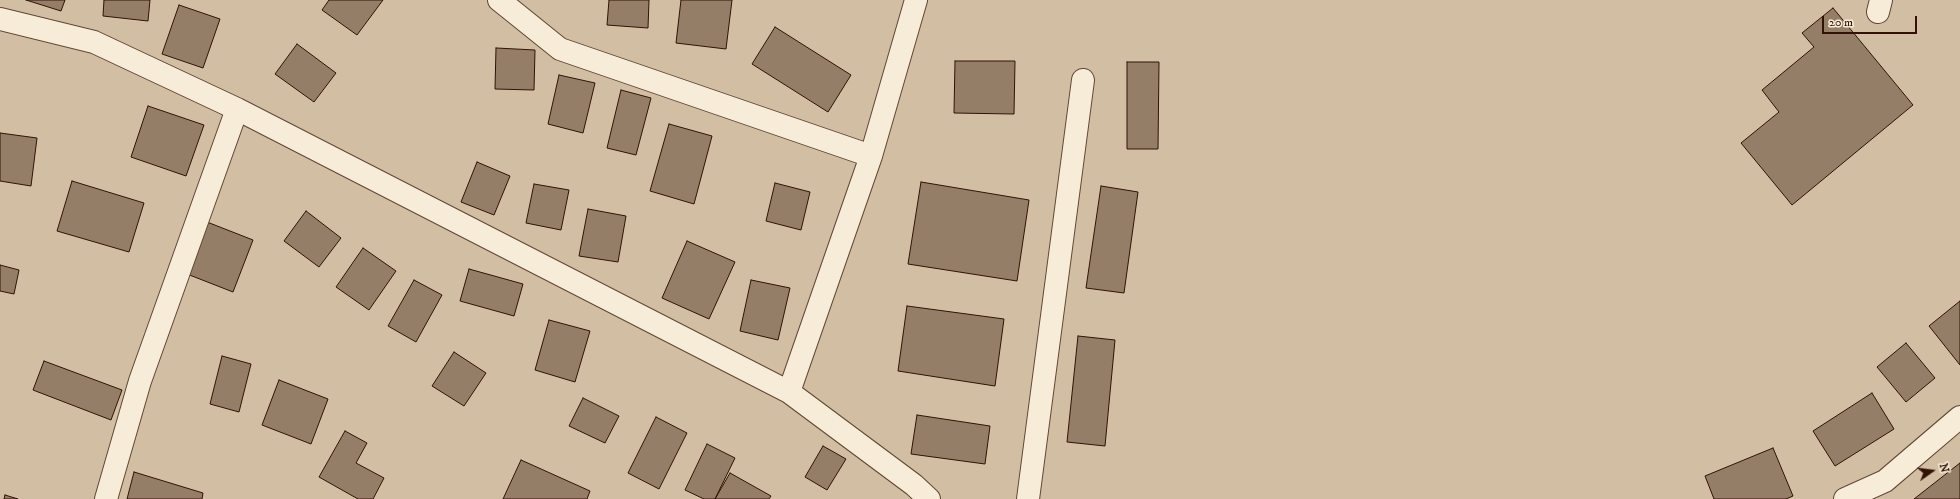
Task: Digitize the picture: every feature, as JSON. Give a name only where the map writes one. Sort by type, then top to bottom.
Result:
[{"type":"street","points":[[499,0],[560,49],[871,156]]},
{"type":"street","points":[[789,392],[871,156],[916,0]]},
{"type":"street","points":[[0,19],[94,42],[237,109],[789,392],[914,485],[929,499]]},
{"type":"street","points":[[1028,499],[1083,80]]},
{"type":"street","points":[[106,499],[140,382],[237,109]]},
{"type":"street","points":[[1845,499],[1885,480],[1960,417]]},
{"type":"shaded area","points":[[0,0],[1960,0],[1960,499],[0,499]]},
{"type":"building","points":[[26,0],[65,0],[61,11]]},
{"type":"building","points":[[104,0],[150,0],[148,21],[103,16]]},
{"type":"building","points":[[329,0],[383,0],[357,35],[322,10]]},
{"type":"building","points":[[609,0],[649,0],[648,28],[607,25]]},
{"type":"building","points":[[681,0],[732,0],[726,49],[676,43]]},
{"type":"building","points":[[179,5],[220,19],[203,68],[162,54]]},
{"type":"building","points":[[1833,8],[1913,105],[1792,205],[1741,143],[1779,112],[1762,90],[1814,47],[1802,33]]},
{"type":"building","points":[[775,27],[851,75],[828,112],[752,64]]},
{"type":"building","points":[[297,44],[336,73],[314,102],[275,74]]},
{"type":"building","points":[[496,48],[535,50],[534,90],[495,89]]},
{"type":"building","points":[[955,61],[1015,61],[1014,114],[954,113]]},
{"type":"building","points":[[1127,62],[1159,62],[1158,149],[1127,149]]},
{"type":"building","points":[[559,75],[595,83],[583,133],[548,124]]},
{"type":"building","points":[[621,90],[651,98],[636,155],[607,148]]},
{"type":"building","points":[[148,106],[204,125],[186,176],[131,157]]},
{"type":"building","points":[[669,124],[712,136],[694,204],[650,191]]},
{"type":"building","points":[[0,133],[37,138],[31,186],[0,181]]},
{"type":"building","points":[[477,162],[510,176],[494,215],[461,202]]},
{"type":"building","points":[[72,181],[144,203],[129,252],[57,231]]},
{"type":"building","points":[[921,182],[1029,200],[1017,281],[908,264]]},
{"type":"building","points":[[775,183],[810,192],[801,230],[766,221]]},
{"type":"building","points":[[534,184],[569,190],[561,230],[526,223]]},
{"type":"building","points":[[1101,186],[1138,192],[1124,293],[1086,288]]},
{"type":"building","points":[[588,209],[626,216],[618,262],[579,256]]},
{"type":"building","points":[[306,211],[341,238],[319,267],[284,241]]},
{"type":"building","points":[[207,222],[253,240],[233,292],[187,274]]},
{"type":"building","points":[[687,241],[735,262],[709,319],[662,298]]},
{"type":"building","points":[[363,248],[396,271],[369,310],[336,287]]},
{"type":"building","points":[[0,265],[19,270],[14,294],[0,291]]},
{"type":"building","points":[[469,269],[523,284],[514,316],[460,301]]},
{"type":"building","points":[[414,280],[442,295],[416,342],[388,326]]},
{"type":"building","points":[[751,280],[790,288],[778,340],[740,331]]},
{"type":"building","points":[[1960,301],[1960,365],[1929,326]]},
{"type":"building","points":[[907,306],[1004,319],[995,386],[898,371]]},
{"type":"building","points":[[549,320],[590,331],[575,382],[535,370]]},
{"type":"building","points":[[1078,336],[1115,340],[1105,446],[1067,442]]},
{"type":"building","points":[[1906,343],[1935,378],[1906,402],[1877,367]]},
{"type":"building","points":[[454,352],[486,373],[464,406],[432,386]]},
{"type":"building","points":[[222,356],[251,364],[239,412],[210,404]]},
{"type":"building","points":[[44,361],[122,390],[111,420],[33,390]]},
{"type":"building","points":[[279,380],[328,399],[311,444],[262,425]]},
{"type":"building","points":[[1872,393],[1894,429],[1835,466],[1813,431]]},
{"type":"building","points":[[583,398],[619,416],[605,443],[569,426]]},
{"type":"building","points":[[917,415],[990,426],[985,464],[911,454]]},
{"type":"building","points":[[656,417],[687,433],[659,489],[628,473]]},
{"type":"building","points":[[345,431],[367,443],[356,463],[384,478],[373,499],[358,499],[319,477]]},
{"type":"building","points":[[707,444],[735,458],[715,499],[704,499],[685,490]]},
{"type":"building","points":[[823,446],[846,459],[827,490],[805,477]]},
{"type":"building","points":[[1773,448],[1793,496],[1786,499],[1714,499],[1705,476]]},
{"type":"building","points":[[521,460],[590,491],[587,499],[503,499]]},
{"type":"building","points":[[1960,463],[1960,499],[1914,499]]},
{"type":"building","points":[[134,472],[203,493],[202,499],[127,499]]},
{"type":"building","points":[[730,473],[771,496],[769,499],[715,499]]},
{"type":"building","points":[[5,495],[18,499],[4,499]]}]
